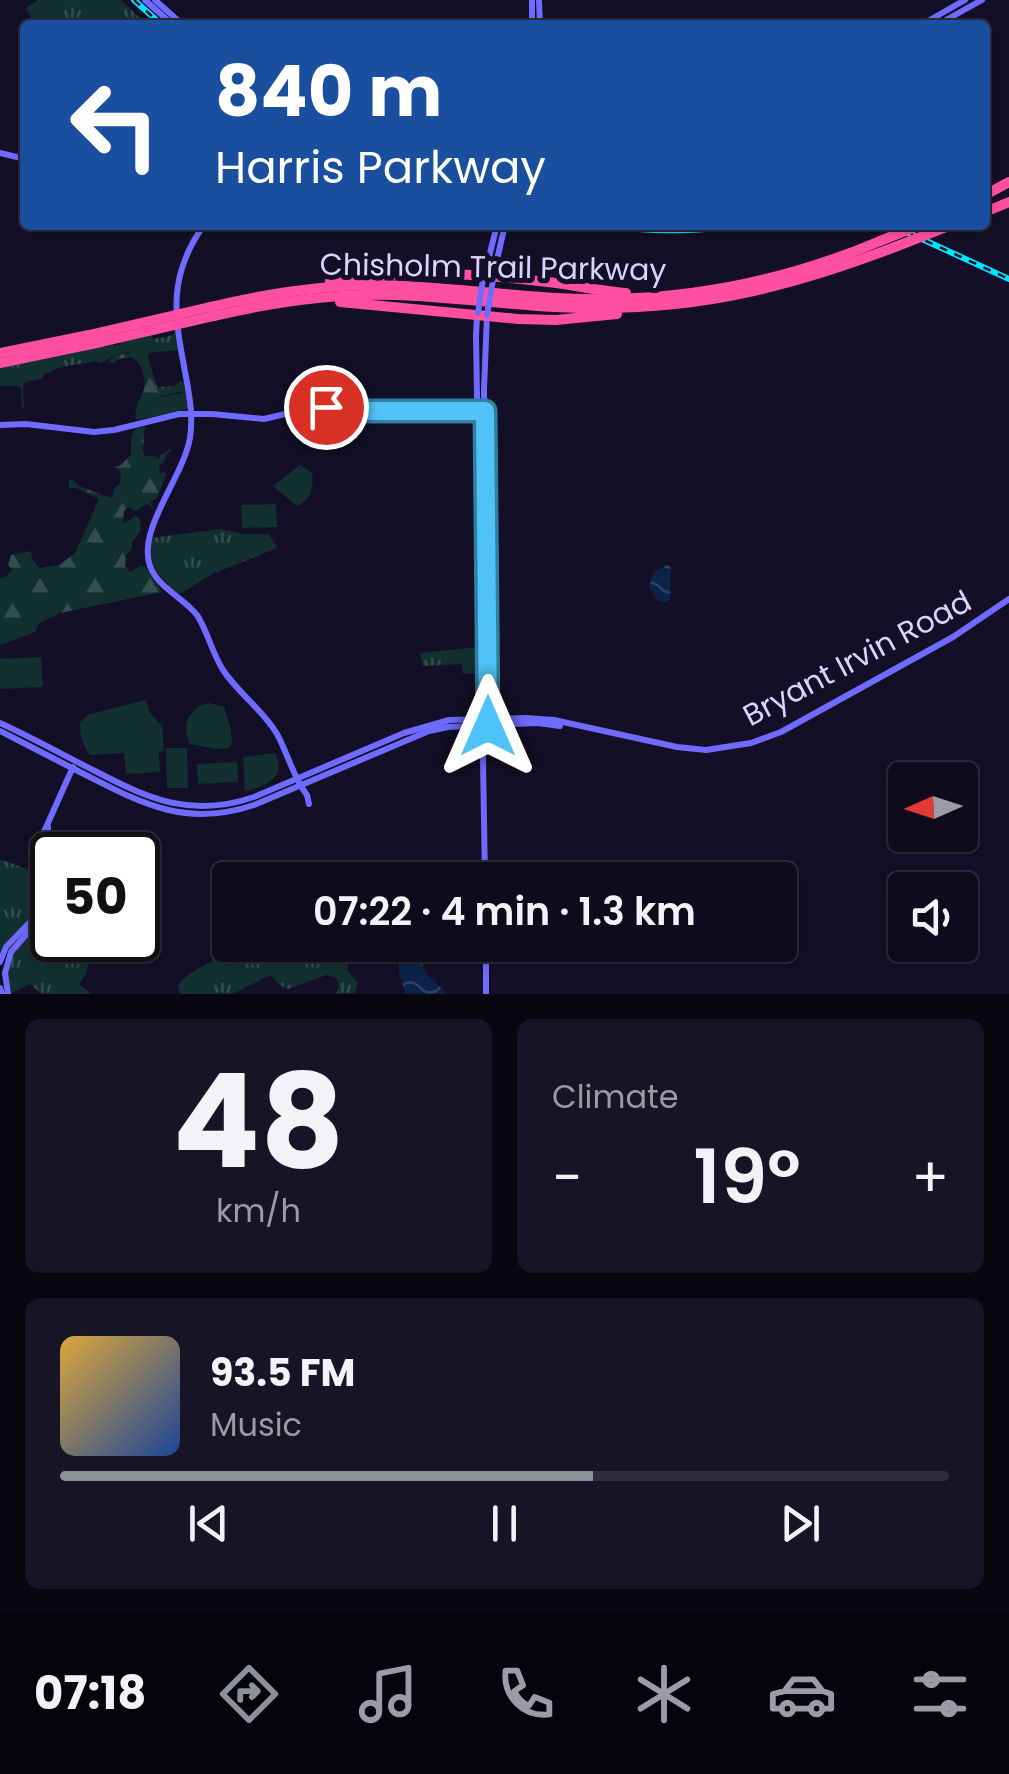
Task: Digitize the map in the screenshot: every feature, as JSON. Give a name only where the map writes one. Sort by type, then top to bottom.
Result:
[{"type":"highway","name":"Chisholm Trail Parkway","points":[[0,363],[101,342],[276,293],[326,288],[383,286],[672,300],[822,263],[908,230]]},
{"type":"highway","name":"Chisholm Trail Parkway","points":[[0,354],[212,311],[315,298],[379,295],[575,308],[730,297],[782,286],[938,230]]},
{"type":"highway","points":[[276,293],[376,274],[410,273],[540,281],[672,300]]},
{"type":"highway","points":[[254,307],[342,302],[568,319],[672,300]]},
{"type":"street","points":[[146,0],[168,20]]},
{"type":"street","points":[[155,0],[177,20]]},
{"type":"street","points":[[937,20],[965,0]]},
{"type":"street","points":[[939,20],[982,0]]},
{"type":"street","points":[[201,230],[180,273],[175,298],[191,414],[189,440],[181,467],[148,537],[147,552],[150,566],[161,583],[198,617],[224,672],[276,732],[308,803]]},
{"type":"street","points":[[484,722],[488,706],[486,544],[482,411],[478,395],[481,365],[476,336],[495,230]]},
{"type":"street","points":[[488,278],[504,230]]},
{"type":"street","points":[[494,234],[499,238],[499,251]]},
{"type":"street","points":[[470,276],[488,258]]},
{"type":"street","points":[[482,315],[480,524],[485,862]]},
{"type":"street","points":[[464,411],[478,395]]},
{"type":"street","points":[[0,425],[94,432],[191,414],[264,419],[326,407],[482,411]]},
{"type":"street","points":[[480,524],[486,544]]},
{"type":"street","name":"Bryant Irvin Road","points":[[0,731],[148,805],[190,814],[244,808],[421,733],[501,718],[554,720],[645,744],[720,749],[781,732],[1009,600]]},
{"type":"street","points":[[488,706],[501,718]]},
{"type":"street","name":"Bryant Irvin Road","points":[[484,722],[538,722],[624,738]]},
{"type":"street","name":"Bryant Irvin Road","points":[[0,723],[73,769]]},
{"type":"street","points":[[47,832],[73,769]]},
{"type":"street","points":[[0,962],[6,947],[30,920]]},
{"type":"street","points":[[3,992],[11,952],[30,929]]},
{"type":"street","points":[[486,962],[486,994]]},
{"type":"green space","points":[[38,0],[121,0],[142,20],[32,20],[26,8]]},
{"type":"green space","points":[[175,329],[178,351],[149,353],[148,358],[157,387],[184,382],[188,408],[185,410],[146,418],[151,399],[182,393],[183,385],[163,389],[155,388],[148,363],[137,352],[114,355],[100,363],[62,367],[26,382],[24,409],[21,388],[0,386],[0,368],[152,335],[153,339],[173,335]]},
{"type":"green space","points":[[137,351],[144,354],[155,388],[182,384],[183,391],[152,399],[146,418],[136,420],[145,385],[141,367],[131,357],[109,361],[115,355]]},
{"type":"green space","points":[[145,426],[145,456],[159,459],[169,448],[172,450],[159,466],[160,473],[166,475],[157,498],[150,502],[154,508],[147,504],[136,511],[128,507],[124,511],[123,524],[136,516],[141,530],[132,542],[125,566],[130,572],[145,567],[162,592],[60,613],[39,623],[35,632],[0,645],[0,578],[12,570],[8,565],[11,555],[31,551],[39,568],[59,565],[75,553],[99,499],[69,488],[69,480],[111,498],[121,474],[113,468],[131,454],[135,429]]},
{"type":"green space","points":[[300,465],[312,473],[312,483],[308,497],[297,506],[273,486]]},
{"type":"green space","points":[[276,504],[277,527],[242,528],[241,505]]},
{"type":"green space","points":[[221,529],[269,534],[277,548],[212,574],[180,594],[156,570],[151,538]]},
{"type":"green space","points":[[479,647],[478,673],[463,674],[462,664],[423,666],[420,653]]},
{"type":"green space","points":[[41,657],[43,687],[0,689],[0,659]]},
{"type":"green space","points":[[145,700],[162,726],[164,751],[159,752],[160,772],[126,774],[124,753],[90,755],[82,740],[80,722],[90,714]]},
{"type":"green space","points":[[209,703],[224,707],[231,730],[232,743],[228,748],[190,744],[188,718]]},
{"type":"green space","points":[[166,748],[187,748],[188,788],[167,788]]},
{"type":"green space","points":[[275,753],[279,769],[276,775],[267,784],[245,791],[243,757]]},
{"type":"green space","points":[[237,762],[238,782],[198,784],[197,764]]},
{"type":"green space","points":[[0,860],[30,870],[30,916],[0,960]]},
{"type":"green space","points":[[30,933],[30,962],[89,962],[79,985],[92,994],[42,994],[30,984],[9,994],[9,968]]},
{"type":"green space","points":[[212,961],[349,962],[347,970],[358,983],[355,993],[336,994],[336,978],[326,975],[288,989],[271,975],[233,994],[180,994],[178,985]]},
{"type":"water","points":[[667,565],[671,567],[670,600],[666,603],[656,600],[649,587],[654,572]]},
{"type":"water","points":[[400,962],[423,962],[426,973],[447,994],[406,994]]},
{"type":"railway","points":[[134,0],[156,20]]},
{"type":"railway","points":[[662,230],[698,230]]},
{"type":"railway","points":[[897,230],[1009,279]]},
{"type":"route","points":[[326,407],[485,411],[488,726]]}]
